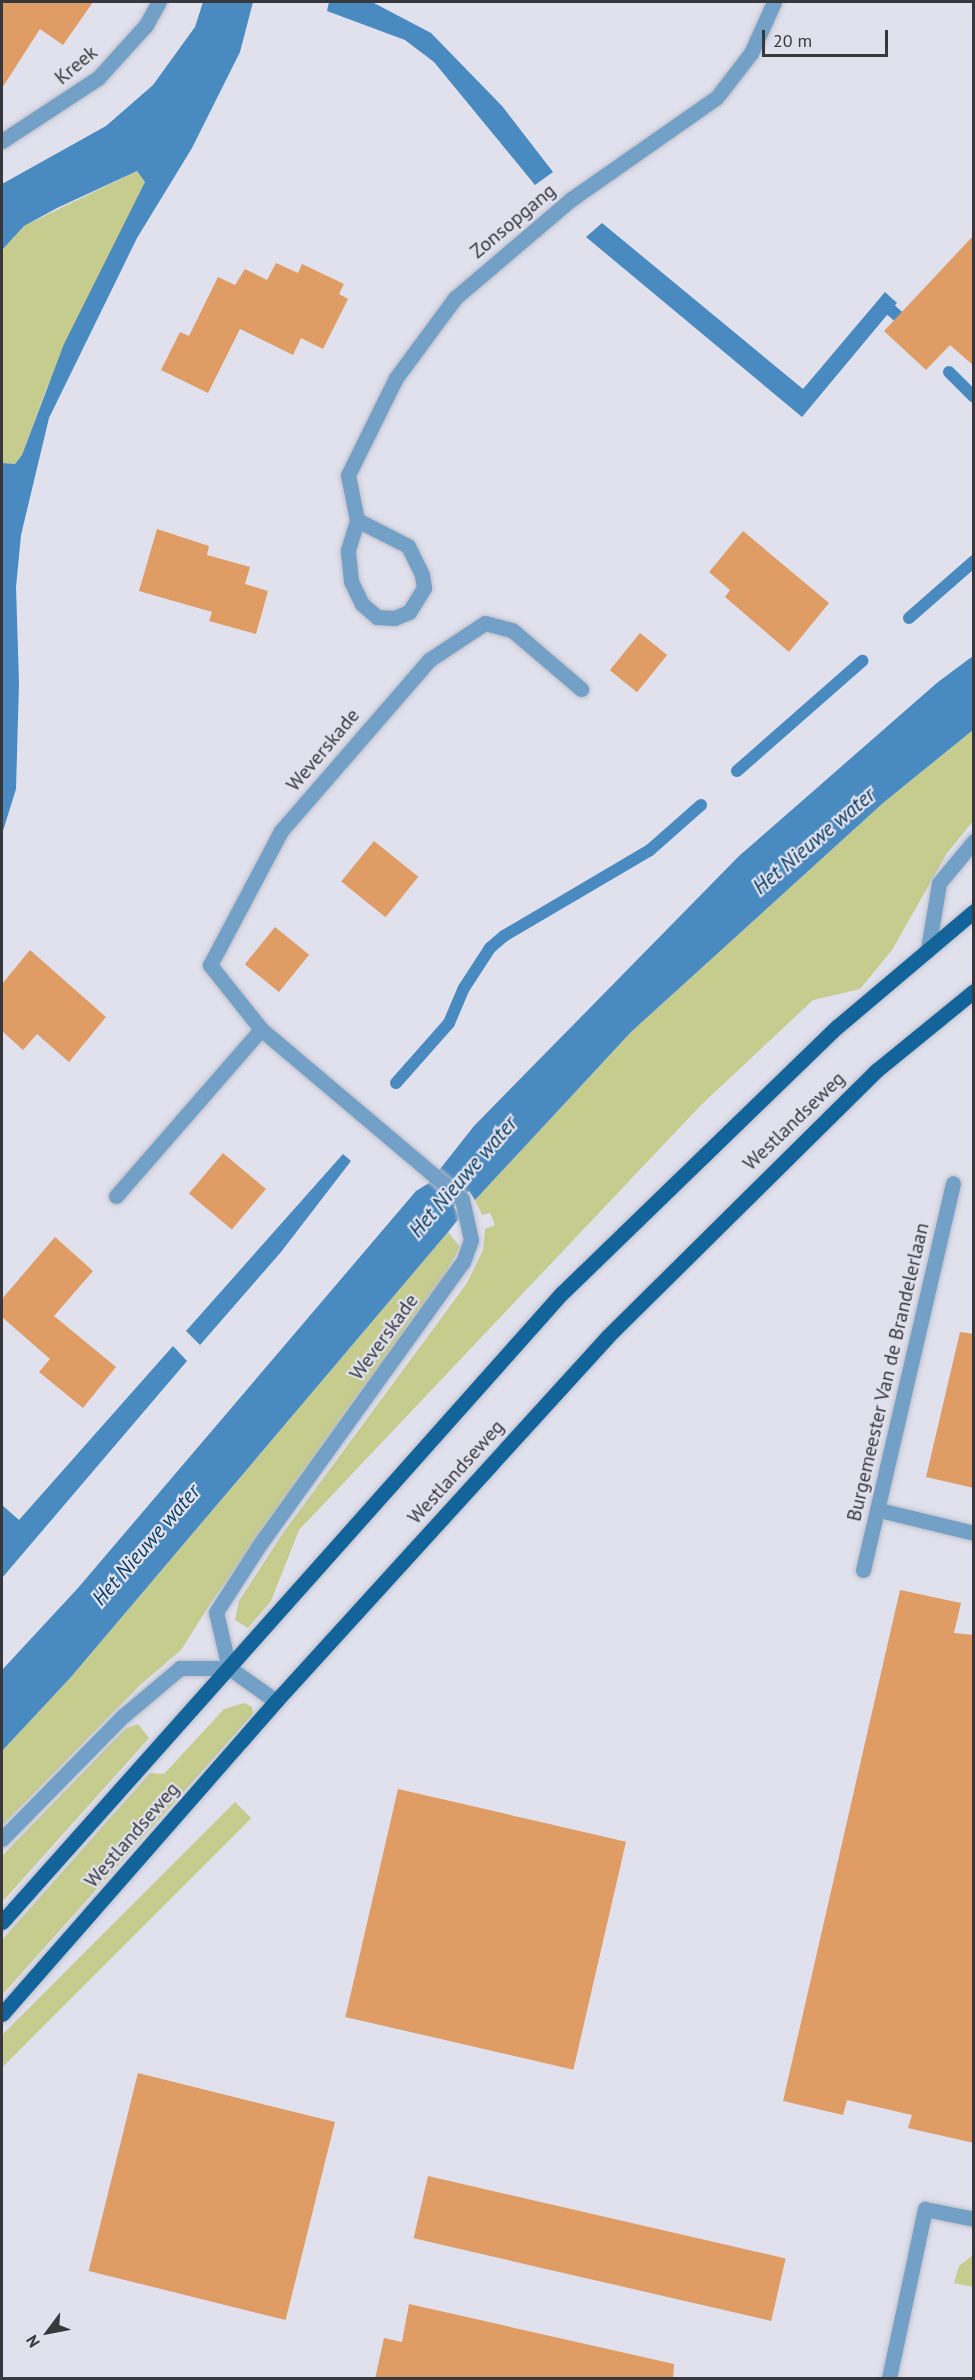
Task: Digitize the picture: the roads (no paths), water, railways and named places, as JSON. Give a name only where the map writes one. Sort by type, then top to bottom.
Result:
[{"type":"main road","name":"Westlandseweg","points":[[2,1922],[561,1294],[838,1026],[974,911]]},
{"type":"main road","name":"Westlandseweg","points":[[2,2014],[276,1701],[608,1336],[877,1070],[974,991]]},
{"type":"street","name":"Kreek","points":[[2,141],[98,78],[146,25],[159,2]]},
{"type":"street","name":"Zonsopgang","points":[[357,520],[408,546],[422,574],[424,588],[409,612],[394,618],[377,617],[362,604],[351,581],[348,550],[357,520],[348,475],[396,378],[455,298],[570,201],[717,97],[751,53],[774,2]]},
{"type":"street","name":"Weverskade","points":[[229,1668],[216,1612],[260,1544],[463,1263],[471,1240],[462,1199],[436,1174],[261,1029],[210,965],[281,831],[429,660],[485,623],[513,630],[581,690]]},
{"type":"street","points":[[928,949],[939,883],[974,841]]},
{"type":"street","points":[[116,1196],[261,1029]]},
{"type":"street","name":"Burgemeester Van de Brandelerlaan","points":[[863,1570],[879,1510],[953,1183]]},
{"type":"street","points":[[879,1510],[974,1533]]},
{"type":"street","points":[[2,1839],[123,1716],[180,1668],[229,1668],[276,1701]]},
{"type":"street","points":[[889,2379],[925,2209],[974,2219]]},
{"type":"water","points":[[203,2],[253,2],[240,52],[192,148],[137,238],[49,418],[21,535],[16,587],[19,683],[16,789],[2,834],[2,463],[15,464],[22,455],[64,344],[145,182],[137,171],[57,208],[24,226],[2,250],[2,184],[106,126],[153,85],[195,27]]},
{"type":"water","points":[[329,2],[372,2],[431,33],[502,106],[553,172],[535,185],[434,62],[405,40],[327,11]]},
{"type":"water","points":[[602,223],[803,389],[885,292],[897,303],[802,417],[586,237]]},
{"type":"water","name":"Het Nieuwe water","points":[[973,656],[973,730],[883,803],[631,1032],[475,1200],[469,1191],[454,1207],[460,1217],[448,1232],[71,1677],[2,1751],[2,1670],[78,1588],[416,1191],[429,1183],[474,1126],[739,856],[938,682]]},
{"type":"water","points":[[343,1154],[351,1161],[281,1252],[200,1345],[186,1331]]},
{"type":"water","points":[[173,1346],[187,1361],[2,1578],[2,1505],[19,1520]]},
{"type":"waterway","points":[[881,308],[884,304],[910,327]]},
{"type":"waterway","points":[[949,372],[974,397]]},
{"type":"waterway","points":[[909,618],[974,561]]},
{"type":"waterway","points":[[737,771],[862,661]]},
{"type":"waterway","points":[[396,1083],[449,1023],[464,988],[490,948],[504,936],[650,850],[701,805]]}]
